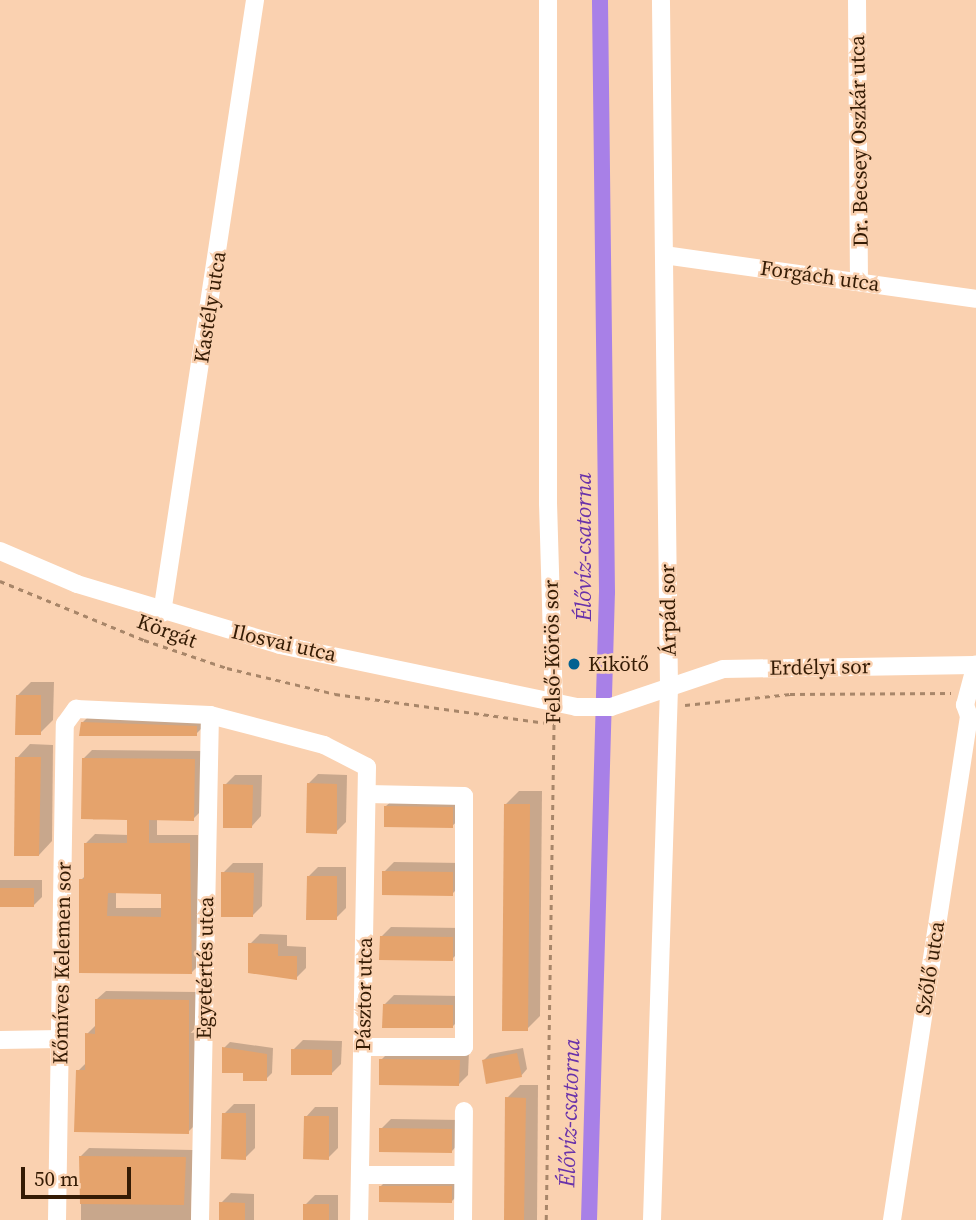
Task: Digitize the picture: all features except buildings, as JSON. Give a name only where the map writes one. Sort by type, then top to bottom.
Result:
[{"type":"street","name":"Kastély utca","points":[[162,613],[255,0]]},
{"type":"street","name":"Felső-Körös sor","points":[[548,0],[548,503],[554,703]]},
{"type":"street","name":"Árpád sor","points":[[652,1220],[669,688],[661,0]]},
{"type":"street","name":"Dr. Becsey Oszkár utca","points":[[858,0],[859,281]]},
{"type":"street","name":"Forgách utca","points":[[664,255],[976,299]]},
{"type":"street","name":"Ilosvai utca","points":[[0,551],[77,584],[162,613],[281,645],[554,703],[576,707],[611,707]]},
{"type":"street","name":"Erdélyi sor","points":[[611,707],[723,669],[975,665]]},
{"type":"street","name":"Szőlő utca","points":[[892,1220],[972,716],[965,705],[975,665]]},
{"type":"street","name":"Kőmíves Kelemen sor","points":[[57,1220],[65,724],[76,709],[210,715]]},
{"type":"street","name":"Pásztor utca","points":[[210,715],[324,745],[367,767],[359,1220]]},
{"type":"street","name":"Egyetértés utca","points":[[200,1220],[210,715]]},
{"type":"street","points":[[363,1047],[464,1047],[464,796],[367,794]]},
{"type":"street","points":[[0,1040],[61,1039]]},
{"type":"street","points":[[463,1220],[464,1111]]},
{"type":"street","points":[[361,1175],[463,1175]]},
{"type":"path","name":"Körgát","points":[[0,582],[144,640],[227,668],[335,694],[554,724]]},
{"type":"path","points":[[685,705],[790,694],[936,693]]},
{"type":"path","name":"Felső-Körös sor","points":[[546,1220],[554,703]]},
{"type":"waterway","name":"Élővíz-csatorna","points":[[589,1220],[607,592],[600,0]]},
{"type":"place","name":"Kikötő","points":[[574,664]]}]
